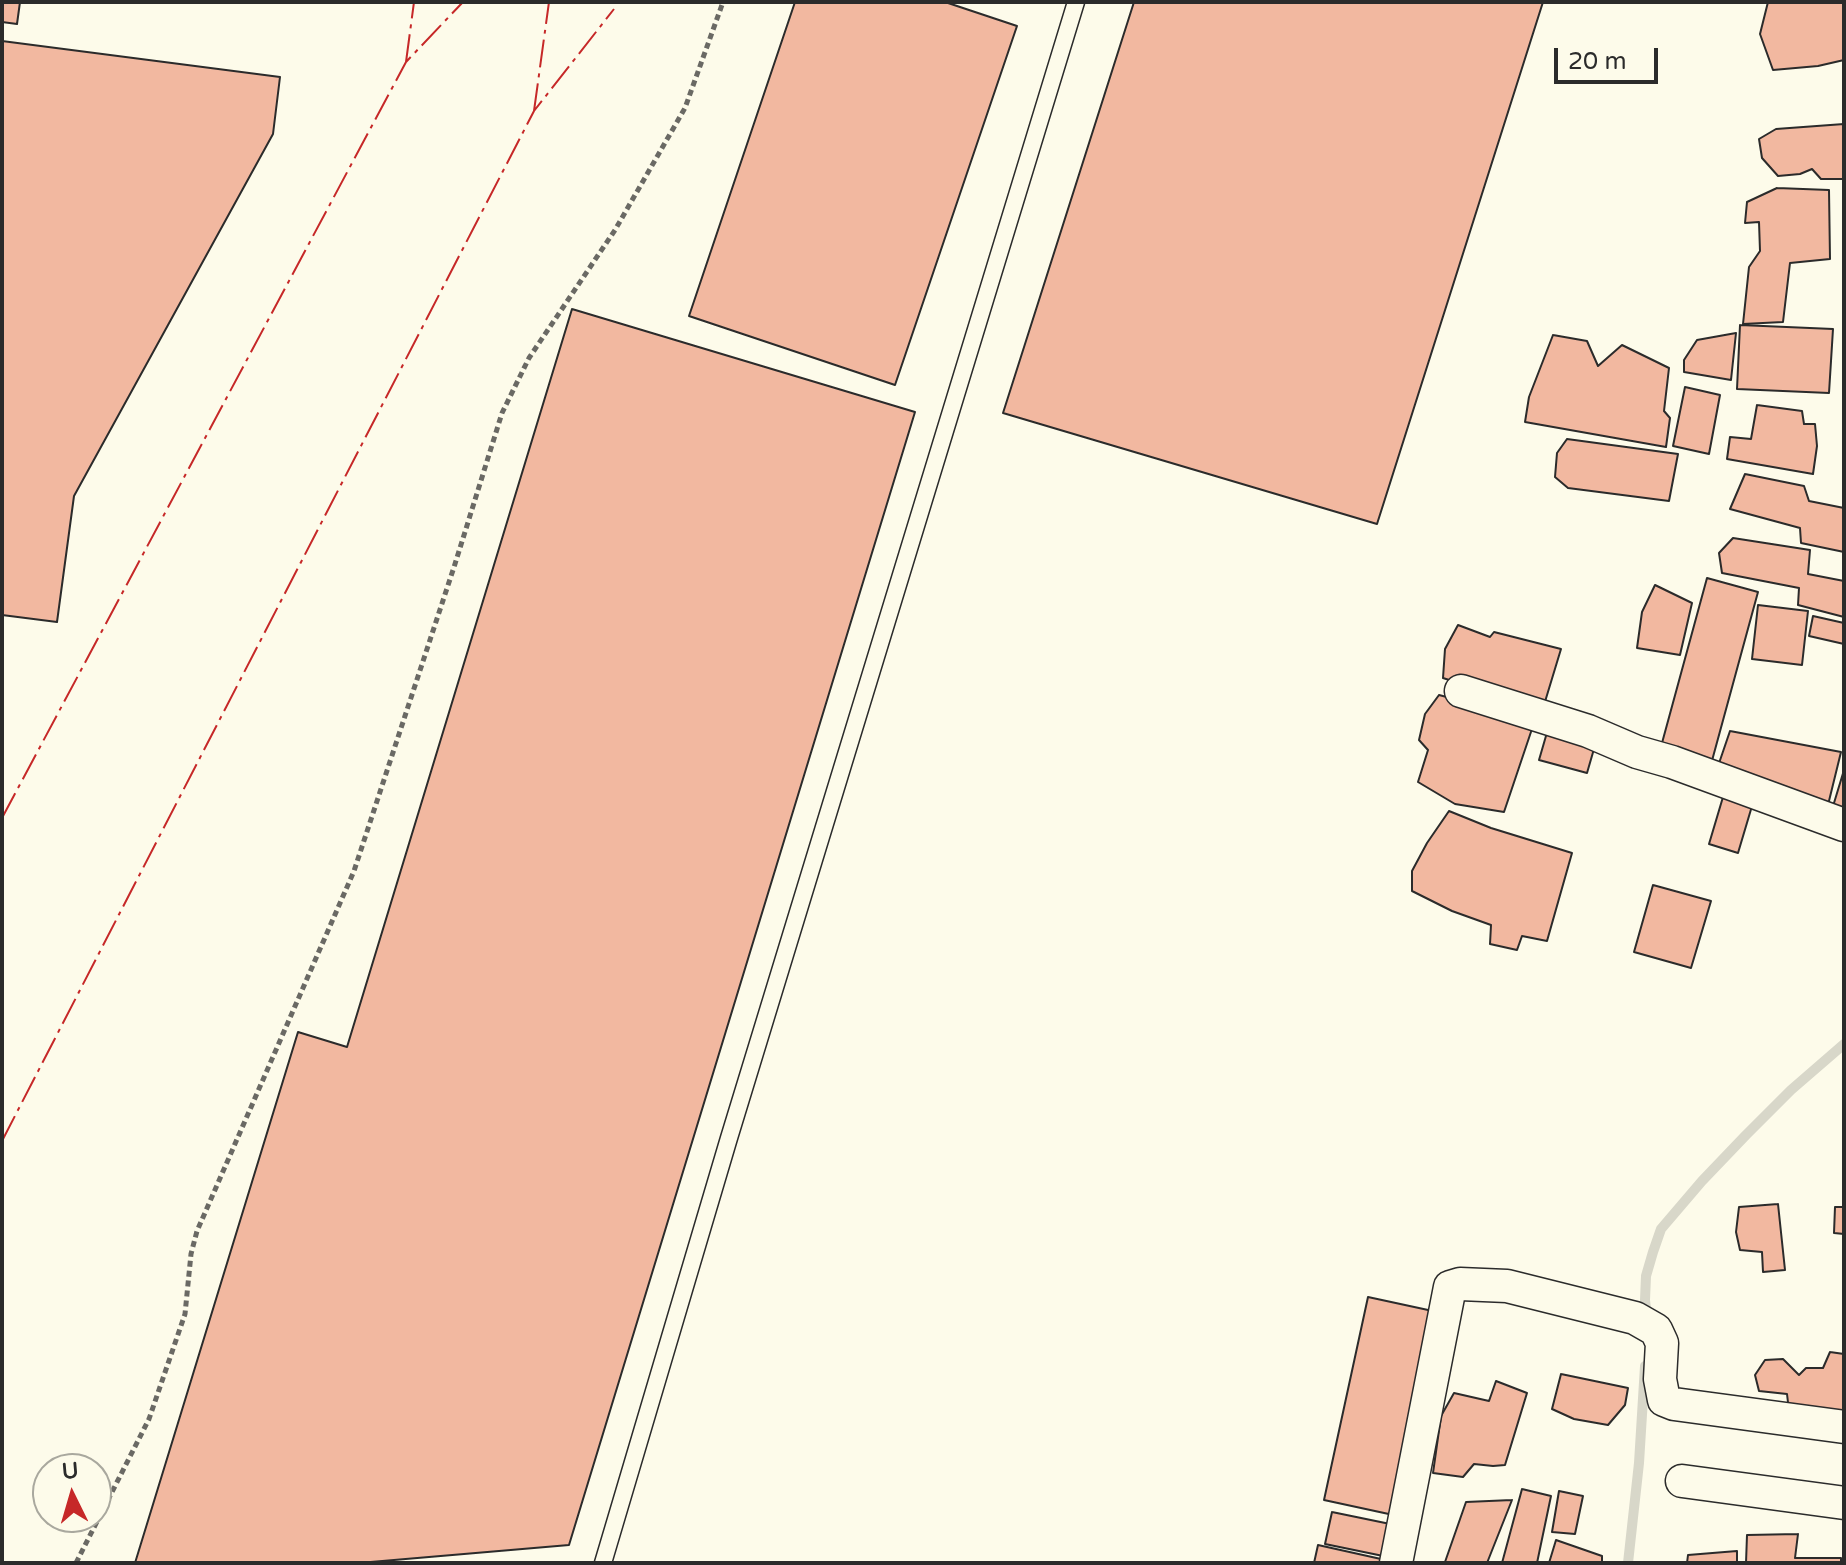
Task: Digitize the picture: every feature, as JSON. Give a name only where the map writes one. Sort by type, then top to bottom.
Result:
[{"type":"street","points":[[1461,691],[1588,731],[1637,752],[1844,825]]},
{"type":"street","points":[[1396,1563],[1450,1287],[1460,1284],[1507,1286],[1646,1324],[1662,1343],[1660,1379],[1664,1400],[1674,1404],[1844,1427]]},
{"type":"street","points":[[1682,1481],[1844,1503]]},
{"type":"lane","points":[[603,1563],[725,1152],[1076,2]]},
{"type":"path","points":[[76,1563],[149,1419],[185,1314],[191,1254],[197,1231],[354,871],[502,413],[529,358],[615,230],[685,108],[723,2]]},
{"type":"building","points":[[2,2],[20,2],[17,24],[2,22]]},
{"type":"building","points":[[795,2],[945,2],[1017,26],[895,385],[689,316]]},
{"type":"building","points":[[1134,2],[1543,2],[1377,524],[1003,413]]},
{"type":"building","points":[[1768,2],[1844,2],[1844,60],[1773,70],[1760,34]]},
{"type":"building","points":[[2,41],[280,77],[273,134],[74,496],[57,622],[2,615]]},
{"type":"building","points":[[1844,124],[1844,179],[1821,179],[1812,169],[1800,174],[1778,176],[1762,158],[1759,139],[1776,129]]},
{"type":"building","points":[[1777,188],[1829,190],[1830,259],[1790,263],[1783,322],[1743,324],[1749,267],[1760,251],[1759,222],[1745,223],[1747,202]]},
{"type":"building","points":[[572,309],[915,412],[569,1545],[359,1563],[135,1563],[298,1032],[347,1047]]},
{"type":"building","points":[[1740,325],[1833,329],[1829,393],[1737,389]]},
{"type":"building","points":[[1736,333],[1731,380],[1684,372],[1684,360],[1697,340]]},
{"type":"building","points":[[1553,335],[1587,341],[1598,366],[1622,345],[1669,368],[1664,411],[1670,418],[1666,447],[1525,422],[1529,397]]},
{"type":"building","points":[[1685,387],[1720,395],[1709,454],[1673,446]]},
{"type":"building","points":[[1757,405],[1802,411],[1804,424],[1815,424],[1817,446],[1813,474],[1727,459],[1730,437],[1751,439]]},
{"type":"building","points":[[1567,439],[1678,454],[1669,501],[1568,488],[1555,477],[1557,453]]},
{"type":"building","points":[[1745,474],[1804,486],[1809,501],[1844,508],[1844,552],[1801,543],[1800,528],[1730,509]]},
{"type":"building","points":[[1733,538],[1810,550],[1808,574],[1844,581],[1844,617],[1798,605],[1799,588],[1722,573],[1719,553]]},
{"type":"building","points":[[1707,578],[1758,592],[1710,768],[1659,754]]},
{"type":"building","points":[[1655,585],[1692,603],[1680,655],[1637,648],[1642,612]]},
{"type":"building","points":[[1758,605],[1808,611],[1802,665],[1752,659]]},
{"type":"building","points":[[1813,616],[1844,623],[1844,644],[1809,636]]},
{"type":"building","points":[[1458,625],[1490,637],[1494,632],[1561,649],[1544,705],[1443,678],[1445,649]]},
{"type":"building","points":[[1439,695],[1535,720],[1504,812],[1455,804],[1418,782],[1428,750],[1419,740],[1425,714]]},
{"type":"building","points":[[1548,729],[1596,742],[1587,773],[1539,760]]},
{"type":"building","points":[[1730,731],[1841,752],[1828,805],[1715,775]]},
{"type":"building","points":[[1844,770],[1844,818],[1833,815]]},
{"type":"building","points":[[1723,797],[1752,806],[1738,853],[1709,844]]},
{"type":"building","points":[[1449,811],[1491,828],[1572,853],[1547,941],[1522,936],[1517,950],[1490,944],[1491,925],[1452,911],[1412,891],[1412,871]]},
{"type":"building","points":[[1653,885],[1711,901],[1691,968],[1634,952]]},
{"type":"building","points":[[1778,1204],[1785,1270],[1763,1272],[1762,1252],[1740,1250],[1736,1232],[1739,1207]]},
{"type":"building","points":[[1835,1207],[1844,1207],[1844,1234],[1834,1233]]},
{"type":"building","points":[[1368,1297],[1442,1313],[1398,1516],[1324,1500]]},
{"type":"building","points":[[1830,1352],[1844,1354],[1844,1419],[1789,1411],[1787,1394],[1759,1391],[1755,1375],[1765,1360],[1783,1359],[1799,1375],[1806,1368],[1823,1368]]},
{"type":"building","points":[[1561,1374],[1628,1388],[1625,1405],[1608,1425],[1574,1419],[1552,1409]]},
{"type":"building","points":[[1496,1381],[1527,1393],[1505,1465],[1474,1464],[1463,1477],[1433,1473],[1441,1416],[1454,1393],[1489,1401]]},
{"type":"building","points":[[1522,1489],[1551,1496],[1537,1563],[1502,1563]]},
{"type":"building","points":[[1559,1491],[1583,1496],[1575,1534],[1552,1532]]},
{"type":"building","points":[[1512,1500],[1487,1563],[1445,1562],[1466,1502]]},
{"type":"building","points":[[1332,1512],[1395,1525],[1388,1557],[1325,1544]]},
{"type":"building","points":[[1798,1534],[1795,1558],[1841,1558],[1841,1563],[1746,1563],[1747,1535]]},
{"type":"building","points":[[1556,1540],[1602,1556],[1602,1563],[1549,1563]]},
{"type":"building","points":[[1318,1545],[1390,1561],[1390,1563],[1314,1563]]},
{"type":"building","points":[[1737,1551],[1737,1563],[1687,1563],[1688,1555]]},
{"type":"waterway","points":[[1647,1318],[1646,1276],[1661,1229],[1746,1135],[1844,1044]]},
{"type":"waterway","points":[[1628,1563],[1645,1366]]},
{"type":"power","points":[[406,62],[414,2]]},
{"type":"power","points":[[2,818],[406,62],[463,2]]},
{"type":"power","points":[[534,111],[549,2]]},
{"type":"power","points":[[2,1141],[534,111],[614,9]]}]
